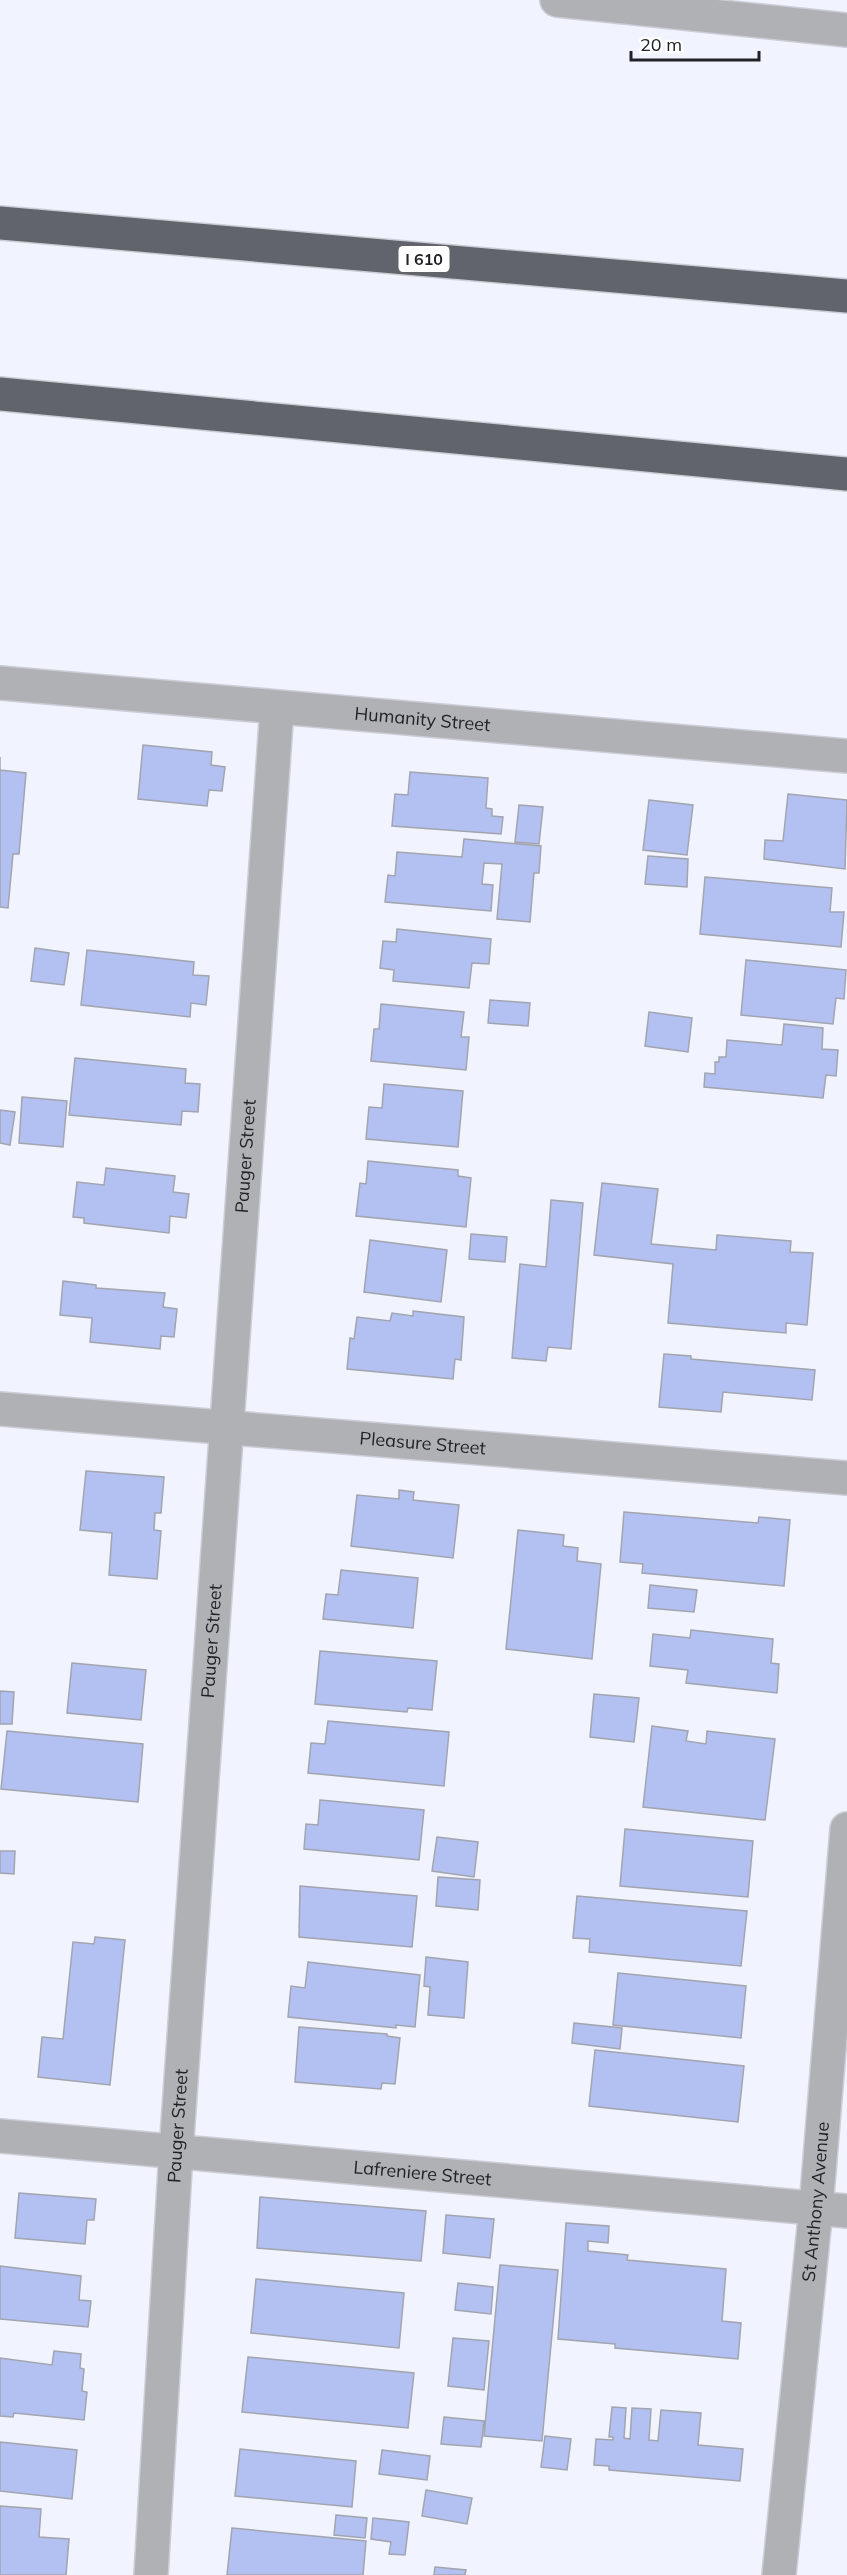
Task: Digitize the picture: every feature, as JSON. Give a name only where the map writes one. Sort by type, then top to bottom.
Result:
[{"type":"highway","name":"I 610","points":[[0,223],[847,296]]},
{"type":"highway","points":[[0,394],[847,474]]},
{"type":"highway","points":[[0,404],[90,402]]},
{"type":"street","points":[[557,0],[847,30]]},
{"type":"street","name":"Humanity Street","points":[[0,683],[847,756]]},
{"type":"street","name":"Pauger Street","points":[[151,2575],[176,2152],[277,708]]},
{"type":"street","name":"Pleasure Street","points":[[0,1409],[847,1478]]},
{"type":"street","name":"St Anthony Avenue","points":[[779,2575],[832,2210],[847,1829]]},
{"type":"street","name":"Lafreniere Street","points":[[0,2136],[832,2210]]},
{"type":"building","points":[[143,745],[212,752],[211,765],[225,767],[222,791],[209,790],[207,806],[138,799]]},
{"type":"building","points":[[0,770],[26,773],[19,854],[13,854],[8,908],[0,907]]},
{"type":"building","points":[[410,772],[488,778],[486,808],[492,809],[492,816],[503,817],[501,834],[392,826],[395,794],[408,795]]},
{"type":"building","points":[[788,794],[847,800],[845,869],[764,859],[765,840],[783,841]]},
{"type":"building","points":[[649,800],[693,805],[687,855],[643,850]]},
{"type":"building","points":[[519,805],[543,807],[539,844],[515,842]]},
{"type":"building","points":[[464,839],[541,846],[539,873],[534,873],[530,922],[497,919],[502,864],[484,863],[482,884],[493,885],[491,911],[385,902],[388,875],[395,876],[397,852],[462,857]]},
{"type":"building","points":[[648,856],[688,859],[687,887],[645,884]]},
{"type":"building","points":[[705,877],[832,888],[830,912],[844,912],[841,947],[700,934]]},
{"type":"building","points":[[397,929],[491,939],[489,964],[472,963],[469,988],[393,981],[394,970],[380,968],[383,941],[396,942]]},
{"type":"building","points":[[35,948],[69,953],[64,985],[31,981]]},
{"type":"building","points":[[87,950],[194,962],[193,975],[209,976],[206,1005],[191,1003],[190,1017],[81,1005]]},
{"type":"building","points":[[746,960],[846,970],[844,999],[836,998],[833,1024],[741,1015]]},
{"type":"building","points":[[490,1000],[530,1003],[528,1026],[488,1023]]},
{"type":"building","points":[[381,1004],[464,1012],[461,1037],[469,1037],[466,1070],[371,1061],[374,1029],[379,1029]]},
{"type":"building","points":[[649,1012],[692,1018],[688,1052],[645,1046]]},
{"type":"building","points":[[784,1024],[823,1028],[822,1049],[838,1050],[836,1076],[826,1075],[823,1098],[704,1087],[705,1073],[715,1074],[715,1062],[719,1062],[719,1057],[726,1057],[727,1040],[782,1045]]},
{"type":"building","points":[[75,1058],[186,1069],[185,1083],[200,1084],[198,1112],[182,1111],[181,1125],[69,1115]]},
{"type":"building","points":[[384,1084],[463,1091],[458,1147],[366,1139],[369,1107],[382,1108]]},
{"type":"building","points":[[22,1097],[67,1101],[63,1147],[19,1143]]},
{"type":"building","points":[[0,1110],[15,1112],[10,1145],[0,1143]]},
{"type":"building","points":[[368,1161],[458,1170],[458,1176],[471,1178],[466,1227],[356,1216],[360,1183],[366,1184]]},
{"type":"building","points":[[106,1168],[175,1176],[173,1192],[189,1194],[186,1218],[170,1216],[169,1233],[84,1223],[84,1218],[73,1217],[77,1182],[104,1185]]},
{"type":"building","points":[[602,1183],[658,1189],[651,1244],[716,1250],[717,1235],[791,1241],[790,1252],[813,1253],[807,1325],[786,1323],[786,1333],[668,1323],[673,1264],[594,1255]]},
{"type":"building","points":[[551,1200],[583,1203],[571,1349],[548,1347],[546,1361],[512,1358],[520,1264],[546,1267]]},
{"type":"building","points":[[471,1234],[507,1237],[505,1262],[469,1259]]},
{"type":"building","points":[[370,1240],[447,1250],[441,1302],[364,1292]]},
{"type":"building","points":[[63,1281],[96,1285],[96,1288],[165,1293],[163,1307],[177,1309],[174,1337],[161,1336],[160,1349],[90,1342],[92,1318],[60,1315]]},
{"type":"building","points":[[413,1311],[464,1317],[461,1360],[455,1359],[453,1379],[347,1369],[350,1338],[354,1339],[357,1317],[390,1321],[392,1313],[413,1316]]},
{"type":"building","points":[[664,1354],[691,1356],[691,1359],[815,1370],[812,1400],[723,1392],[721,1412],[659,1407]]},
{"type":"building","points":[[86,1471],[164,1477],[161,1513],[155,1513],[154,1530],[161,1531],[157,1579],[109,1575],[112,1533],[80,1530]]},
{"type":"building","points":[[399,1490],[414,1492],[413,1500],[459,1505],[453,1558],[351,1546],[357,1495],[399,1499]]},
{"type":"building","points":[[624,1512],[758,1523],[759,1517],[790,1520],[784,1586],[642,1573],[643,1564],[620,1562]]},
{"type":"building","points":[[518,1530],[564,1535],[563,1546],[578,1548],[577,1561],[601,1564],[592,1659],[506,1649]]},
{"type":"building","points":[[341,1570],[418,1578],[413,1628],[323,1619],[326,1594],[338,1595]]},
{"type":"building","points":[[650,1585],[697,1590],[694,1612],[648,1608]]},
{"type":"building","points":[[691,1630],[773,1639],[771,1663],[779,1664],[777,1693],[686,1683],[688,1670],[650,1666],[653,1634],[690,1638]]},
{"type":"building","points":[[320,1651],[437,1661],[432,1710],[408,1708],[407,1712],[315,1704]]},
{"type":"building","points":[[72,1663],[146,1670],[141,1720],[67,1713]]},
{"type":"building","points":[[0,1691],[14,1692],[12,1724],[0,1724]]},
{"type":"building","points":[[594,1694],[639,1698],[634,1742],[590,1737]]},
{"type":"building","points":[[328,1721],[449,1732],[444,1786],[308,1773],[311,1743],[325,1744]]},
{"type":"building","points":[[652,1726],[688,1731],[686,1741],[706,1744],[707,1731],[775,1739],[765,1820],[643,1807]]},
{"type":"building","points":[[7,1731],[143,1744],[138,1802],[1,1789]]},
{"type":"building","points":[[320,1800],[424,1810],[419,1860],[304,1849],[306,1824],[318,1825]]},
{"type":"building","points":[[625,1829],[753,1841],[748,1897],[620,1886]]},
{"type":"building","points":[[437,1837],[478,1842],[474,1877],[432,1871]]},
{"type":"building","points":[[0,1851],[15,1851],[14,1874],[0,1873]]},
{"type":"building","points":[[438,1877],[480,1880],[478,1910],[436,1906]]},
{"type":"building","points":[[300,1886],[417,1896],[412,1947],[299,1937]]},
{"type":"building","points":[[577,1896],[747,1911],[741,1966],[589,1952],[590,1939],[573,1938]]},
{"type":"building","points":[[95,1937],[125,1940],[110,2085],[38,2077],[42,2037],[63,2039],[73,1942],[94,1944]]},
{"type":"building","points":[[426,1957],[468,1962],[464,2018],[428,2015],[430,1987],[424,1986]]},
{"type":"building","points":[[308,1962],[420,1975],[415,2027],[396,2025],[396,2028],[288,2017],[291,1986],[305,1988]]},
{"type":"building","points":[[618,1973],[746,1986],[741,2038],[613,2025]]},
{"type":"building","points":[[574,2023],[622,2028],[620,2049],[572,2043]]},
{"type":"building","points":[[299,2027],[387,2034],[387,2036],[400,2038],[395,2084],[382,2083],[381,2089],[295,2082]]},
{"type":"building","points":[[595,2050],[744,2066],[738,2122],[589,2106]]},
{"type":"building","points":[[19,2193],[96,2199],[94,2220],[87,2220],[85,2244],[15,2238]]},
{"type":"building","points":[[260,2197],[426,2211],[421,2261],[257,2248]]},
{"type":"building","points":[[446,2215],[494,2219],[490,2258],[443,2253]]},
{"type":"building","points":[[566,2223],[609,2226],[608,2243],[588,2241],[588,2251],[628,2255],[627,2260],[726,2269],[722,2321],[741,2323],[738,2359],[615,2348],[615,2344],[558,2339]]},
{"type":"building","points":[[500,2265],[558,2270],[542,2441],[484,2436]]},
{"type":"building","points":[[0,2266],[81,2276],[79,2300],[91,2301],[88,2327],[0,2319]]},
{"type":"building","points":[[256,2279],[404,2293],[399,2348],[251,2333]]},
{"type":"building","points":[[458,2283],[493,2287],[491,2314],[455,2310]]},
{"type":"building","points":[[453,2338],[489,2341],[484,2390],[448,2386]]},
{"type":"building","points":[[54,2351],[81,2354],[80,2368],[84,2369],[82,2391],[87,2392],[84,2420],[14,2413],[13,2417],[0,2416],[0,2358],[52,2365]]},
{"type":"building","points":[[248,2357],[414,2373],[408,2428],[242,2412]]},
{"type":"building","points":[[612,2407],[626,2408],[624,2438],[630,2439],[632,2408],[651,2409],[649,2440],[658,2441],[661,2410],[701,2413],[698,2445],[743,2449],[740,2481],[609,2470],[609,2466],[594,2465],[596,2439],[613,2440],[613,2437],[609,2437]]},
{"type":"building","points":[[444,2417],[484,2421],[481,2447],[441,2444]]},
{"type":"building","points":[[545,2436],[571,2439],[567,2470],[541,2467]]},
{"type":"building","points":[[0,2442],[77,2450],[72,2499],[0,2491]]},
{"type":"building","points":[[240,2449],[356,2461],[352,2507],[235,2496]]},
{"type":"building","points":[[382,2450],[430,2456],[427,2480],[379,2474]]},
{"type":"building","points":[[426,2490],[472,2498],[467,2524],[422,2516]]},
{"type":"building","points":[[0,2506],[41,2509],[39,2537],[69,2539],[66,2575],[0,2575]]},
{"type":"building","points":[[336,2515],[367,2518],[365,2538],[334,2535]]},
{"type":"building","points":[[373,2518],[409,2522],[405,2555],[389,2554],[391,2542],[371,2539]]},
{"type":"building","points":[[232,2528],[366,2541],[363,2575],[227,2575]]},
{"type":"building","points":[[435,2567],[466,2570],[465,2575],[434,2575]]}]
